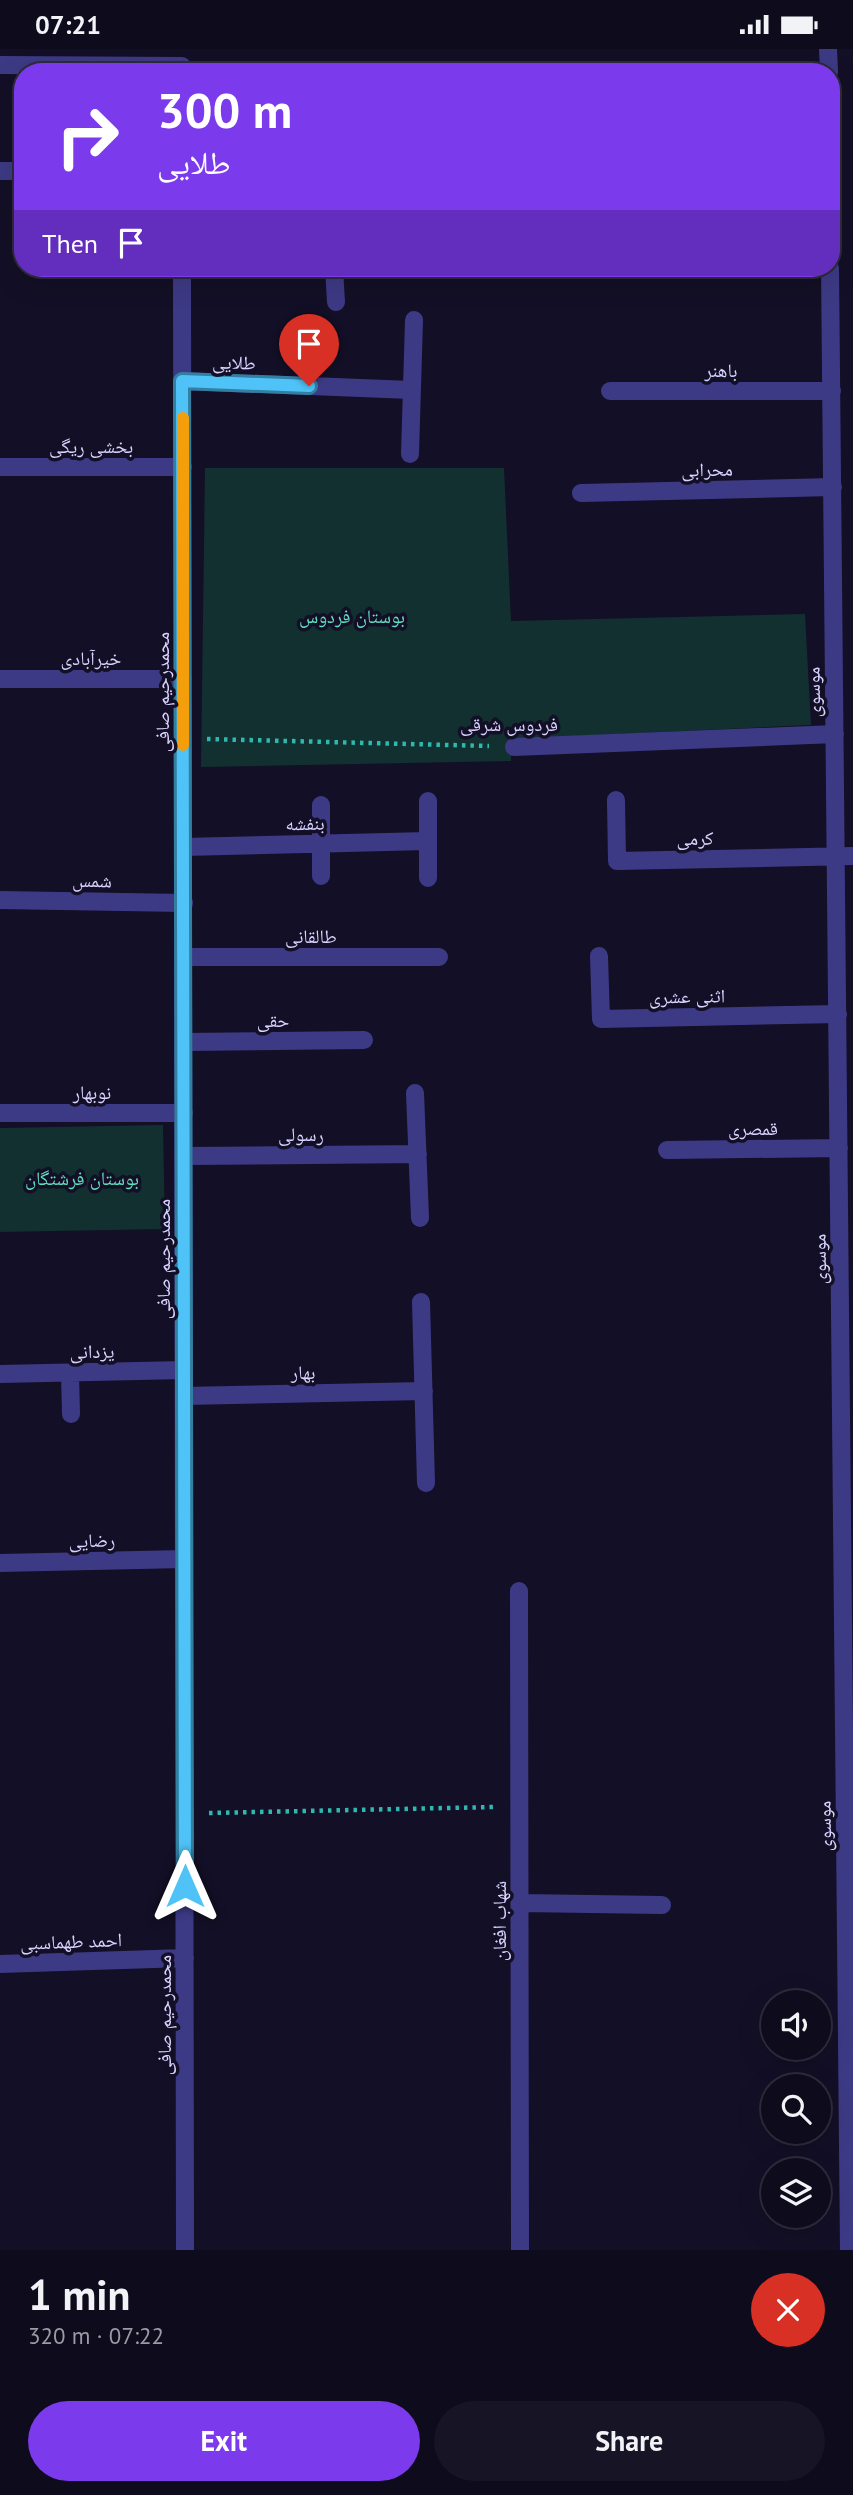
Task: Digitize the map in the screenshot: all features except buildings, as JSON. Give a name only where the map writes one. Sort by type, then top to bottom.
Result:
[{"type":"street","points":[[121,63],[182,62]]},
{"type":"street","name":"محمدرحیم صافی","points":[[182,277],[185,2250]]},
{"type":"street","points":[[334,277],[335,302]]},
{"type":"street","name":"موسوی","points":[[830,277],[835,734],[844,771],[845,988],[838,1014],[849,2250]]},
{"type":"street","points":[[410,454],[414,320]]},
{"type":"street","name":"طلایی","points":[[182,381],[411,390]]},
{"type":"street","name":"باهنر","points":[[610,391],[832,391]]},
{"type":"street","name":"بخشی ریگی","points":[[0,467],[183,467]]},
{"type":"street","name":"محرابی","points":[[582,493],[832,487]]},
{"type":"street","name":"خیرآبادی","points":[[0,680],[183,679]]},
{"type":"street","name":"فردوس شرقی","points":[[514,747],[835,734]]},
{"type":"street","name":"کرمی","points":[[616,800],[617,861],[844,856]]},
{"type":"street","points":[[428,801],[428,878]]},
{"type":"street","points":[[321,806],[321,876]]},
{"type":"street","name":"بنفشه","points":[[183,847],[427,841]]},
{"type":"street","name":"شمس","points":[[0,900],[184,903]]},
{"type":"street","name":"اثنی عشری","points":[[599,956],[601,1019],[838,1014]]},
{"type":"street","name":"طالقانی","points":[[184,957],[439,957]]},
{"type":"street","name":"حقی","points":[[184,1042],[364,1040]]},
{"type":"street","points":[[415,1093],[420,1218]]},
{"type":"street","name":"نوبهار","points":[[0,1113],[184,1113]]},
{"type":"street","name":"قمصری","points":[[667,1150],[839,1148]]},
{"type":"street","name":"رسولی","points":[[184,1156],[418,1154]]},
{"type":"street","points":[[421,1302],[426,1483]]},
{"type":"street","name":"یزدانی","points":[[0,1374],[184,1370]]},
{"type":"street","points":[[70,1373],[71,1414]]},
{"type":"street","name":"بهار","points":[[184,1396],[424,1391]]},
{"type":"street","name":"رضایی","points":[[0,1563],[184,1559]]},
{"type":"street","name":"شهاب افغان","points":[[519,1591],[520,2250]]},
{"type":"street","points":[[520,1903],[662,1905]]},
{"type":"street","name":"احمد طهماسبی","points":[[0,1964],[185,1958]]},
{"type":"path","name":"فردوس شرقی","points":[[183,739],[514,747]]},
{"type":"path","points":[[185,1813],[520,1807]]},
{"type":"green space","name":"بوستان فردوس","points":[[205,468],[504,468],[511,621],[805,614],[811,725],[511,739],[511,761],[201,767]]},
{"type":"green space","name":"بوستان فرشتگان","points":[[163,1125],[165,1229],[0,1232],[0,1128]]},
{"type":"slow traffic","points":[[183,418],[183,745]]},
{"type":"route","points":[[185,1886],[182,381],[309,386]]}]
